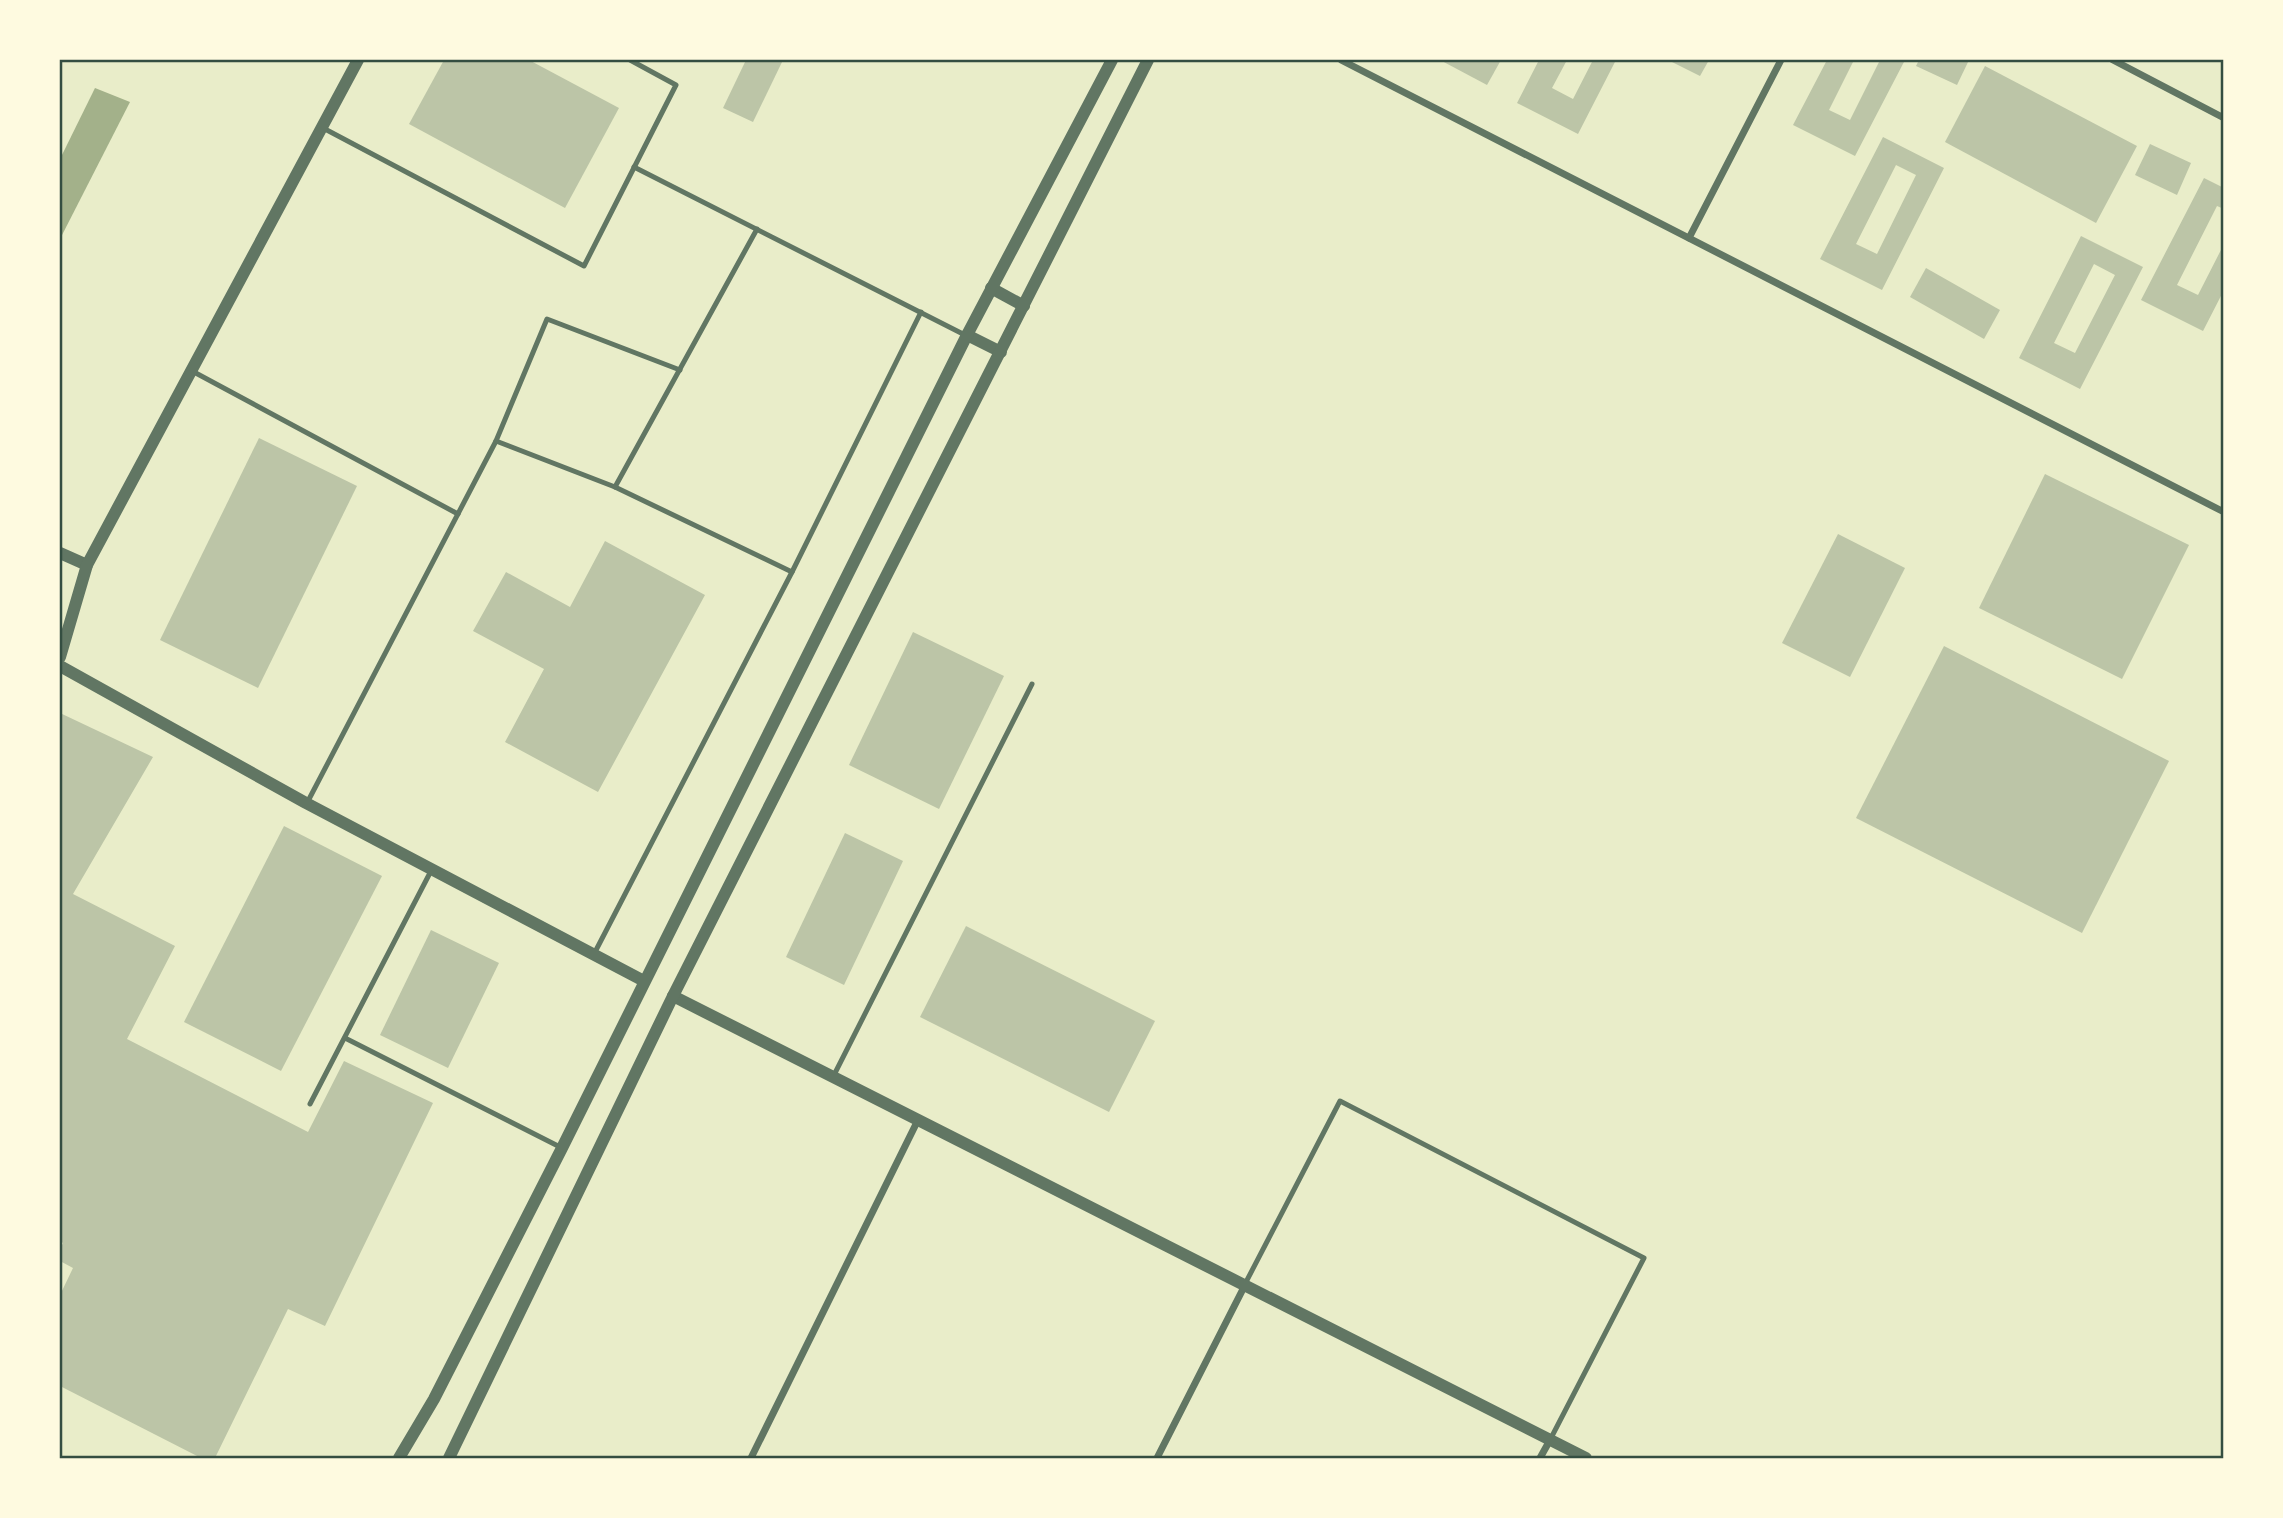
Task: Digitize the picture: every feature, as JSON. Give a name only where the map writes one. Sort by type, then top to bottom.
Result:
[{"type":"street","points":[[60,657],[87,565],[358,60]]},
{"type":"street","points":[[399,1458],[434,1399],[967,335],[1112,60]]},
{"type":"street","points":[[449,1458],[673,996],[1148,60]]},
{"type":"street","points":[[1341,60],[2224,512]]},
{"type":"street","points":[[1689,238],[1781,60]]},
{"type":"street","points":[[2113,60],[2224,118]]},
{"type":"street","points":[[991,289],[1024,306]]},
{"type":"street","points":[[967,335],[1001,352]]},
{"type":"street","points":[[60,553],[87,565]]},
{"type":"street","points":[[60,666],[306,803],[644,981]]},
{"type":"street","points":[[673,996],[917,1122],[1586,1458]]},
{"type":"street","points":[[751,1458],[917,1122]]},
{"type":"street","points":[[1157,1458],[1244,1287]]},
{"type":"street","points":[[1540,1458],[1550,1440]]},
{"type":"lane","points":[[323,128],[584,266],[676,85],[630,60]]},
{"type":"lane","points":[[634,167],[967,335]]},
{"type":"lane","points":[[615,487],[757,229]]},
{"type":"lane","points":[[594,954],[792,572],[921,312]]},
{"type":"lane","points":[[306,803],[496,441],[547,319],[680,370]]},
{"type":"lane","points":[[192,371],[457,514]]},
{"type":"lane","points":[[496,441],[615,487],[792,572]]},
{"type":"lane","points":[[834,1077],[1032,684]]},
{"type":"lane","points":[[310,1104],[432,869]]},
{"type":"lane","points":[[345,1038],[562,1148]]},
{"type":"lane","points":[[1244,1287],[1340,1101],[1644,1258],[1550,1440]]},
{"type":"shaded area","points":[[95,88],[130,102],[60,239],[60,159]]},
{"type":"building","points":[[444,60],[529,60],[619,108],[565,208],[409,124]]},
{"type":"building","points":[[746,60],[783,60],[753,122],[723,108]]},
{"type":"building","points":[[1440,60],[1501,60],[1487,85]]},
{"type":"building","points":[[1539,60],[1567,60],[1552,88],[1573,99],[1593,60],[1616,60],[1578,134],[1517,103]]},
{"type":"building","points":[[1668,60],[1709,60],[1700,76]]},
{"type":"building","points":[[1827,60],[1854,60],[1829,110],[1850,120],[1880,60],[1905,60],[1855,156],[1793,125]]},
{"type":"building","points":[[1919,60],[1969,60],[1957,85],[1916,66]]},
{"type":"building","points":[[1985,66],[2137,146],[2096,223],[1945,142]]},
{"type":"building","points":[[1883,137],[1944,168],[1882,290],[1820,259]],"holes":[[[1896,165],[1916,175],[1877,254],[1856,244]]]},
{"type":"building","points":[[2150,144],[2191,163],[2177,195],[2135,175]]},
{"type":"building","points":[[2204,178],[2224,188],[2224,209],[2217,206],[2177,285],[2198,295],[2224,244],[2224,290],[2203,331],[2141,300]]},
{"type":"building","points":[[2081,236],[2143,267],[2080,389],[2019,358]],"holes":[[[2094,264],[2115,275],[2075,353],[2054,343]]]},
{"type":"building","points":[[1926,268],[2000,310],[1984,339],[1910,297]]},
{"type":"building","points":[[259,438],[357,486],[258,688],[160,640]]},
{"type":"building","points":[[2045,474],[2189,545],[2122,679],[1979,608]]},
{"type":"building","points":[[1838,534],[1905,568],[1850,677],[1782,643]]},
{"type":"building","points":[[605,541],[705,595],[598,792],[505,742],[544,669],[473,631],[506,572],[570,607]]},
{"type":"building","points":[[913,632],[1004,676],[939,809],[849,765]]},
{"type":"building","points":[[1944,646],[2169,761],[2082,933],[1856,818]]},
{"type":"building","points":[[60,713],[153,757],[73,894],[175,946],[127,1039],[308,1132],[344,1061],[433,1103],[325,1326],[288,1309],[215,1458],[201,1458],[60,1386],[60,1295],[73,1268],[60,1261],[63,1243],[60,1241]]},
{"type":"building","points":[[284,826],[382,876],[281,1071],[184,1022]]},
{"type":"building","points":[[845,833],[903,861],[844,985],[786,957]]},
{"type":"building","points":[[966,926],[1155,1021],[1109,1112],[920,1017]]},
{"type":"building","points":[[431,930],[499,963],[448,1068],[380,1035]]}]
